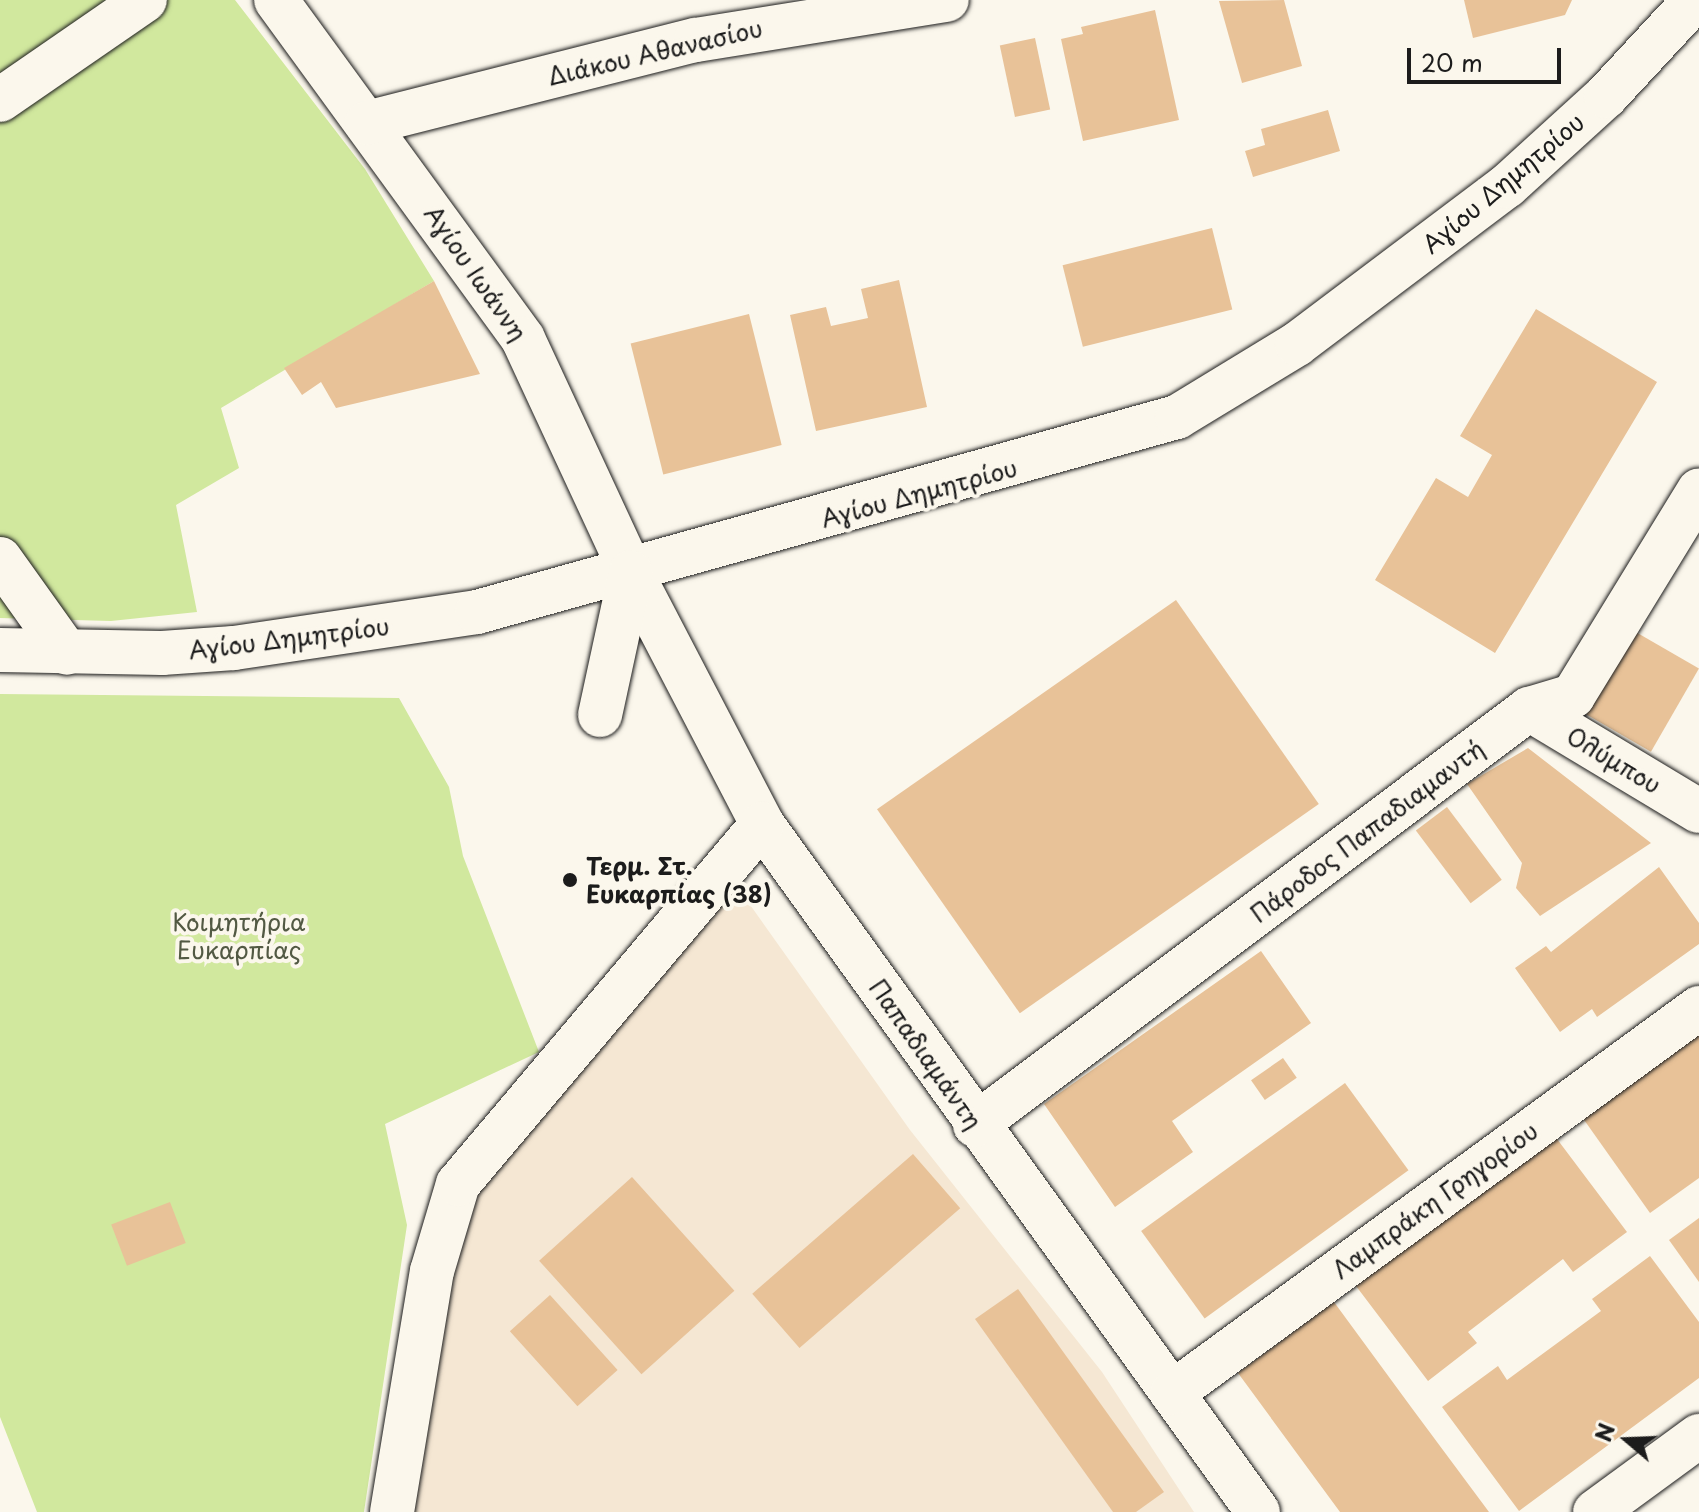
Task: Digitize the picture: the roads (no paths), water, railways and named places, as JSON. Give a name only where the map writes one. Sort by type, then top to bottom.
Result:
[{"type":"street","points":[[0,100],[145,0]]},
{"type":"street","name":"Αγίου Ιωάννη","points":[[276,0],[523,339],[631,572]]},
{"type":"street","name":"Διάκου Αθανασίου","points":[[367,123],[696,40],[868,7],[947,0]]},
{"type":"street","name":"Αγίου Δημητρίου","points":[[0,650],[162,653],[300,639],[477,612],[1140,431],[1208,401],[1297,344],[1507,186],[1606,96],[1695,0]]},
{"type":"street","name":"Πάροδος Παπαδιαμαντή","points":[[975,1125],[1529,709],[1573,696],[1699,490]]},
{"type":"street","points":[[0,559],[67,653]]},
{"type":"street","points":[[600,715],[631,572]]},
{"type":"street","name":"Παπαδιαμάντη","points":[[631,572],[762,824],[975,1125],[1258,1512]]},
{"type":"street","name":"Ολύμπου","points":[[1529,709],[1699,811]]},
{"type":"street","points":[[392,1512],[432,1271],[458,1184],[762,824]]},
{"type":"street","name":"Λαμπράκη Γρηγορίου","points":[[1172,1393],[1699,1008]]},
{"type":"street","points":[[1595,1512],[1699,1436]]},
{"type":"place","name":"Τερμ. Στ. Ευκαρπίας (38)","points":[[570,880]]},
{"type":"park label","name":"Κοιμητήρια Ευκαρπίας","points":[[239,936]]}]
